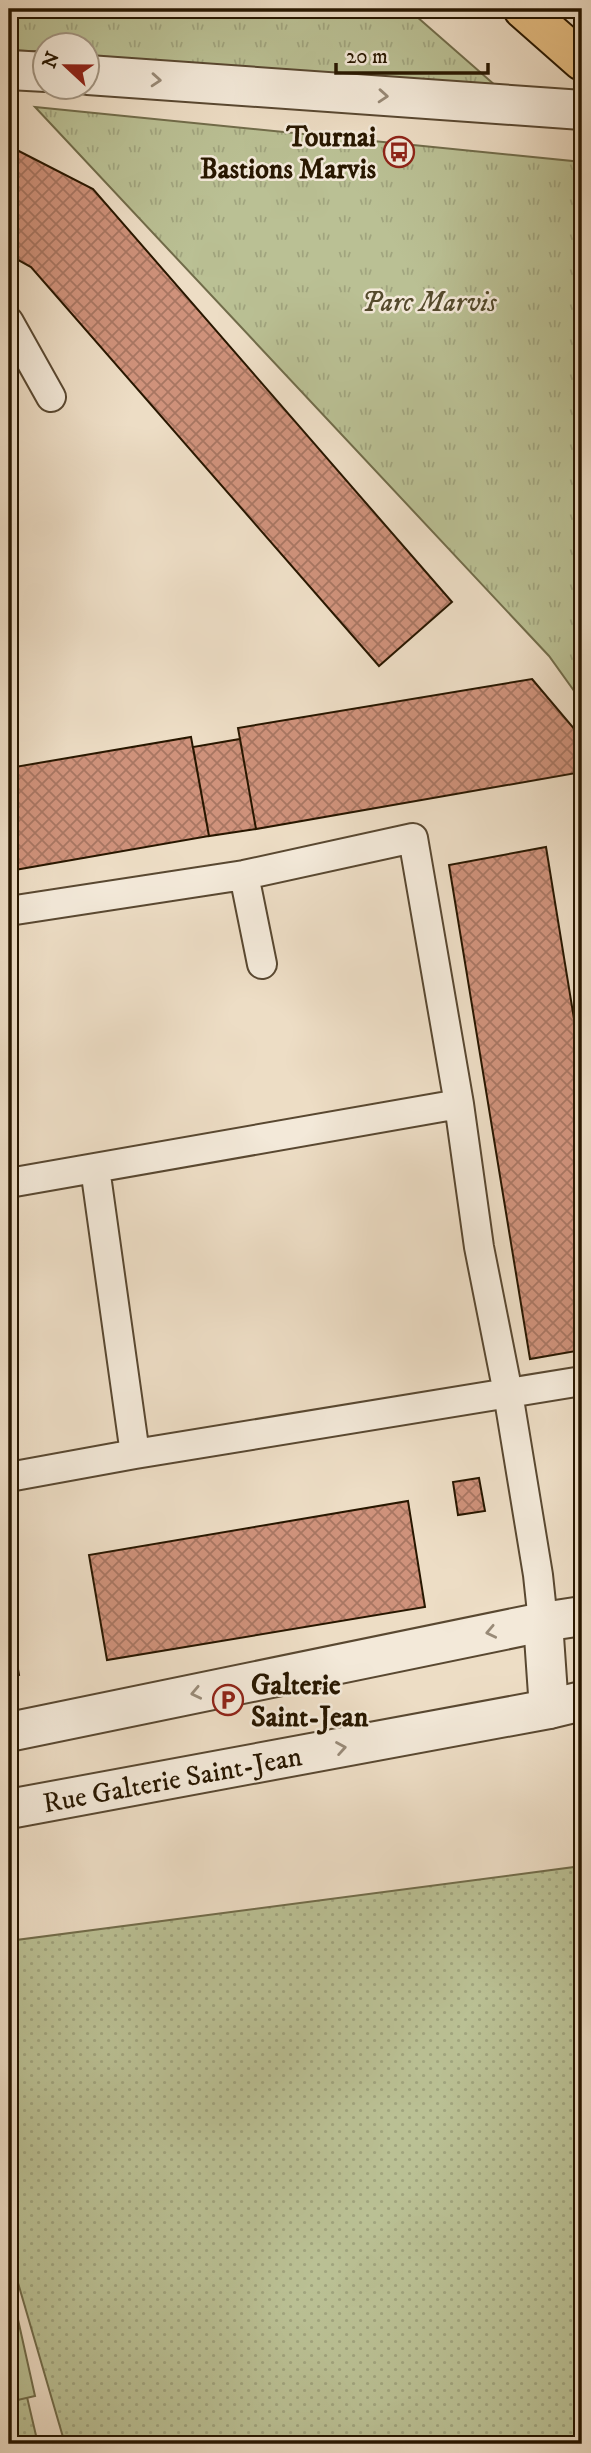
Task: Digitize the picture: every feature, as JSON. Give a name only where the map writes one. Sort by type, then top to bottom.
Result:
[{"type":"main road","points":[[523,9],[582,61]]},
{"type":"street","points":[[9,70],[32,71]]},
{"type":"street","points":[[102,76],[582,110]]},
{"type":"street","points":[[9,1732],[582,1616]]},
{"type":"street","points":[[542,1622],[566,1705]]},
{"type":"street","name":"Rue Galterie Saint-Jean","points":[[9,1809],[566,1705]]},
{"type":"lane","points":[[9,322],[51,397]]},
{"type":"lane","points":[[9,911],[244,875],[413,838],[459,1104],[479,1247],[508,1393],[538,1575],[542,1622]]},
{"type":"lane","points":[[244,875],[262,964]]},
{"type":"lane","points":[[9,1183],[459,1104]]},
{"type":"lane","points":[[95,1168],[135,1454]]},
{"type":"lane","points":[[9,1477],[582,1381]]},
{"type":"green space","points":[[9,9],[408,9],[496,86],[102,57],[102,32],[32,32],[32,51],[9,50]]},
{"type":"green space","name":"Parc Marvis","points":[[35,107],[582,162],[582,702],[549,656]]},
{"type":"green space","points":[[582,1866],[582,2444],[65,2444],[9,2252],[9,1941]]},
{"type":"green space","points":[[9,2279],[35,2396],[9,2402]]},
{"type":"green space","points":[[27,2397],[38,2444],[9,2444],[9,2402]]},
{"type":"building","points":[[9,146],[93,189],[452,602],[379,666],[31,267],[9,255]]},
{"type":"building","points":[[532,679],[582,738],[582,772],[256,829],[238,728]]},
{"type":"building","points":[[191,737],[209,836],[9,871],[9,768]]},
{"type":"building","points":[[240,739],[256,829],[209,836],[193,747]]},
{"type":"building","points":[[546,847],[582,1068],[582,1350],[530,1359],[449,865]]},
{"type":"building","points":[[479,1478],[485,1511],[458,1515],[453,1482]]},
{"type":"building","points":[[408,1501],[425,1607],[107,1660],[89,1555]]},
{"type":"building","points":[[9,1617],[19,1675],[9,1677]]},
{"type":"place","name":"Tournai Bastions Marvis","points":[[399,152]]},
{"type":"place","name":"Galterie Saint-Jean","points":[[228,1700]]}]
